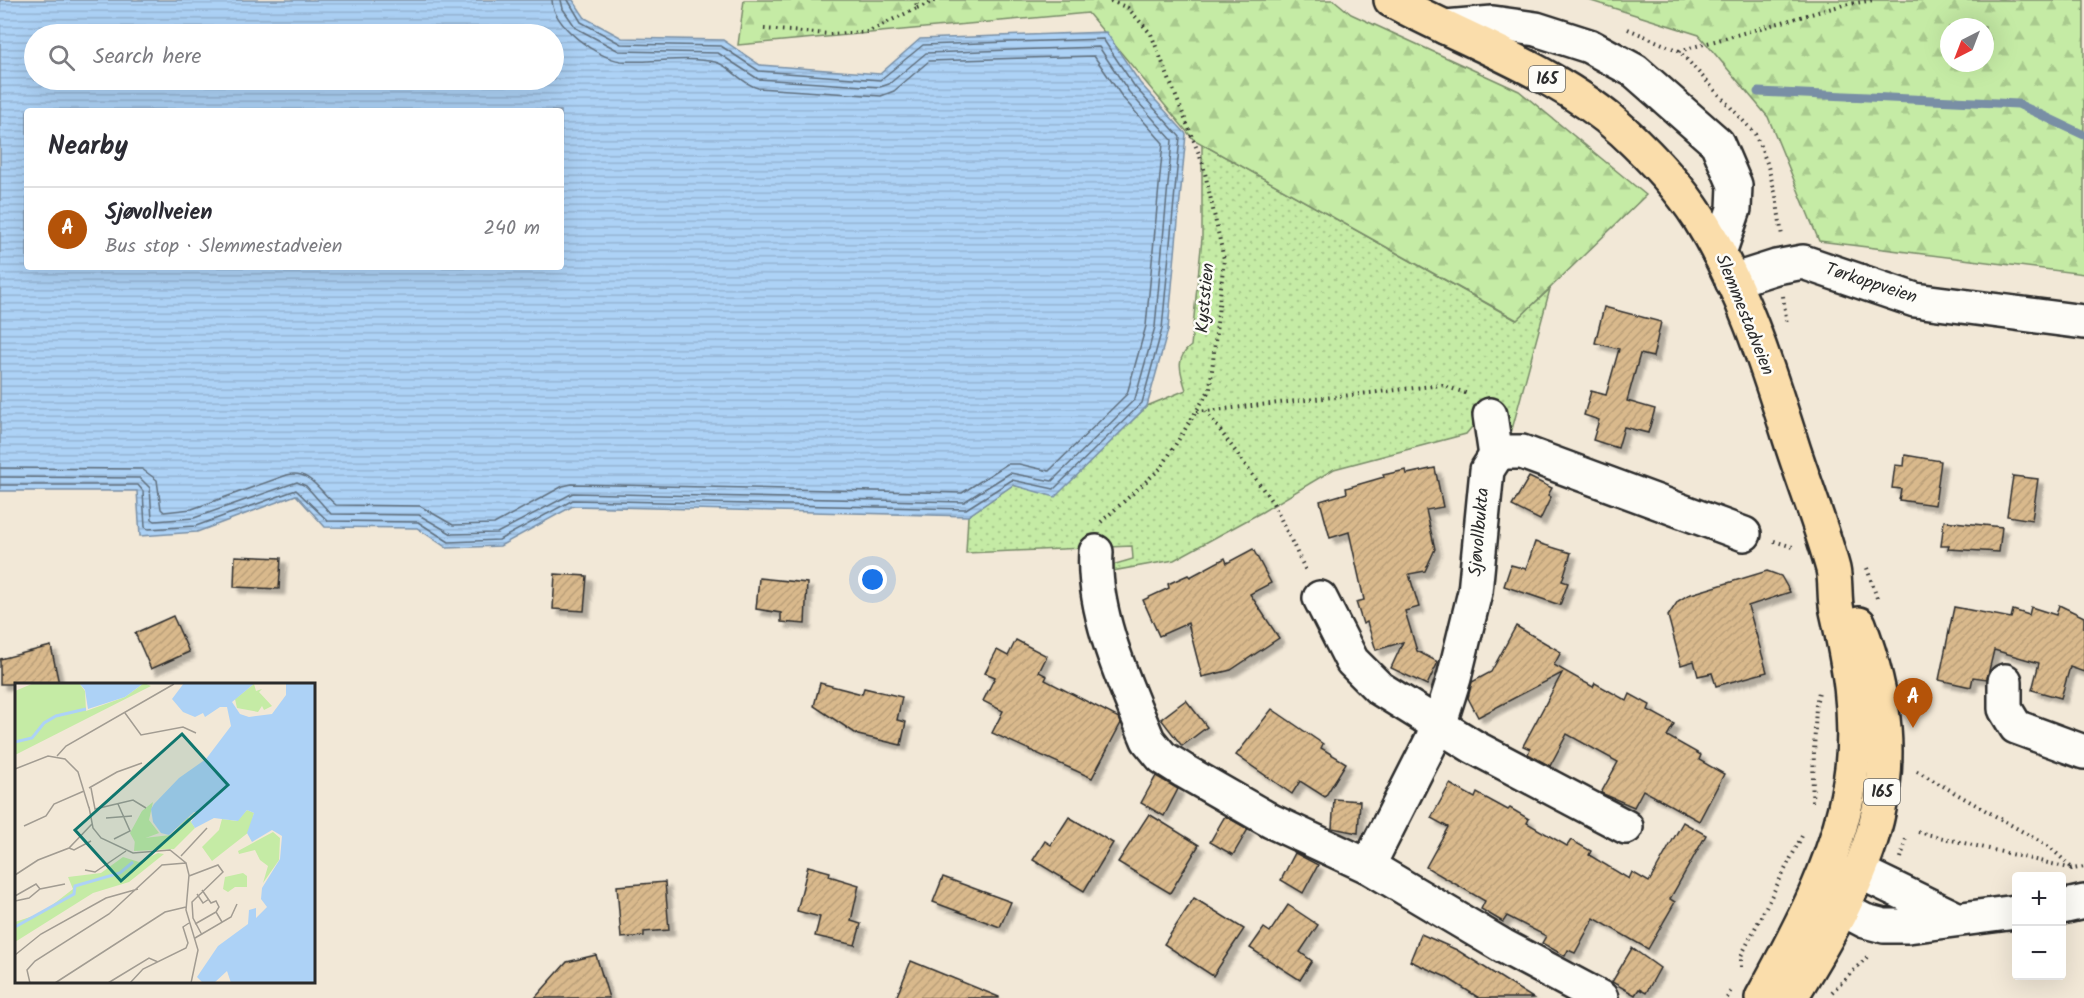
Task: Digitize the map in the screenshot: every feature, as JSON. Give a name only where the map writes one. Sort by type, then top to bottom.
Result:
[{"type":"main road","name":"Slemmestadveien","points":[[1391,0],[1569,91],[1621,130],[1681,191],[1743,303],[1780,405],[1834,575],[1850,603],[1863,636],[1885,721],[1886,753],[1880,807],[1860,872],[1844,910],[1790,998]]},
{"type":"main road","name":"Slemmestadveien","points":[[1748,990],[1808,913],[1822,881],[1837,836],[1849,786],[1854,730],[1851,674],[1836,608],[1834,575]]},
{"type":"street","points":[[1445,27],[1493,23],[1536,29],[1589,46],[1635,71],[1717,143],[1735,185],[1734,209],[1725,267]]},
{"type":"street","name":"Tørkoppveien","points":[[1725,267],[1776,267],[1803,262],[1915,300],[2084,322]]},
{"type":"street","points":[[1490,415],[1496,456],[1506,452],[1522,452],[1744,534]]},
{"type":"street","name":"Sjøvollbukta","points":[[1368,866],[1439,726],[1454,678],[1475,592],[1485,477],[1496,456]]},
{"type":"street","points":[[1096,552],[1095,575],[1102,613],[1135,710],[1153,747],[1184,771],[1271,821],[1368,866],[1503,946],[1601,998]]},
{"type":"street","points":[[1320,598],[1352,661],[1364,675],[1439,726],[1524,775],[1626,827]]},
{"type":"street","points":[[2005,681],[2005,709],[2016,727],[2084,752]]},
{"type":"street","points":[[1955,918],[1860,872],[1822,881],[1844,910],[1865,921],[1884,926],[1908,926],[1955,918],[2012,912]]},
{"type":"street","points":[[2066,906],[2084,902]]},
{"type":"path","points":[[916,0],[917,8]]},
{"type":"path","points":[[764,28],[829,34],[867,32],[937,0]]},
{"type":"path","name":"Kyststien","points":[[1096,552],[1091,531],[1161,468],[1210,388],[1224,259],[1203,164],[1151,34],[1128,8],[1108,0]]},
{"type":"path","points":[[1679,51],[1843,5],[1874,0]]},
{"type":"path","points":[[1196,412],[1442,385],[1476,397],[1490,415]]},
{"type":"path","points":[[1206,411],[1273,503],[1320,598]]},
{"type":"path","points":[[1744,534],[1803,551]]},
{"type":"path","points":[[1812,808],[1816,704],[1821,684]]},
{"type":"path","points":[[1917,771],[2051,848],[2073,869]]},
{"type":"path","points":[[1738,974],[1742,965],[1740,956],[1806,828]]},
{"type":"path","points":[[1918,832],[2073,869],[2084,867]]},
{"type":"path","points":[[1727,998],[1748,990]]},
{"type":"green space","points":[[744,0],[1334,0],[1351,14],[1519,91],[1646,195],[1517,320],[1193,139],[1088,13],[738,45]]},
{"type":"green space","points":[[1588,0],[2084,0],[2084,274],[1819,241],[1768,117],[1699,35]]},
{"type":"green space","points":[[1202,144],[1516,320],[1550,289],[1510,437],[1490,405],[1466,434],[1334,469],[1174,560],[1112,571],[1112,565],[1133,559],[1132,546],[966,553],[968,516],[1013,485],[1055,496],[1147,406],[1186,390],[1180,366],[1182,356],[1191,346],[1202,238]]},
{"type":"water","points":[[0,0],[573,0],[585,18],[622,38],[723,40],[760,65],[880,74],[920,39],[1106,32],[1140,83],[1186,134],[1168,330],[1147,406],[1055,497],[1013,485],[968,516],[573,506],[500,546],[447,548],[417,528],[325,527],[296,495],[197,532],[140,536],[137,491],[0,491]]},
{"type":"building","points":[[1604,307],[1661,322],[1653,357],[1640,354],[1627,401],[1655,409],[1648,433],[1624,427],[1618,448],[1593,440],[1599,420],[1584,415],[1591,391],[1606,395],[1619,349],[1595,343]]},
{"type":"building","points":[[1905,455],[1941,461],[1935,505],[1899,500],[1901,489],[1892,488],[1895,465],[1904,466]]},
{"type":"building","points":[[1435,468],[1443,507],[1426,510],[1435,549],[1425,571],[1409,574],[1419,607],[1405,611],[1417,651],[1438,662],[1427,685],[1391,668],[1403,642],[1376,650],[1367,622],[1363,624],[1356,602],[1364,600],[1349,532],[1330,538],[1320,501],[1347,493],[1346,488],[1384,477],[1383,475],[1406,470],[1407,474]]},
{"type":"building","points":[[2013,476],[2038,479],[2032,520],[2007,516]]},
{"type":"building","points":[[1529,477],[1552,488],[1548,495],[1551,497],[1540,520],[1512,506]]},
{"type":"building","points":[[1944,521],[2002,527],[1999,552],[1948,549],[1949,546],[1941,546]]},
{"type":"building","points":[[1535,542],[1571,553],[1562,581],[1568,583],[1560,605],[1504,586],[1511,565],[1526,569]]},
{"type":"building","points":[[1253,549],[1271,583],[1250,594],[1279,638],[1231,670],[1202,677],[1188,623],[1159,636],[1143,600],[1169,588],[1168,584],[1188,575],[1190,577],[1225,558],[1227,563]]},
{"type":"building","points":[[235,556],[281,558],[279,589],[234,587]]},
{"type":"building","points":[[1767,571],[1781,576],[1790,592],[1748,606],[1767,672],[1716,686],[1712,673],[1698,676],[1694,661],[1681,665],[1668,616],[1678,601],[1688,595]]},
{"type":"building","points":[[555,574],[587,576],[584,611],[553,609]]},
{"type":"building","points":[[759,578],[807,583],[805,624],[781,622],[781,613],[756,609]]},
{"type":"building","points":[[2059,605],[2084,617],[2084,672],[2070,667],[2061,698],[2032,690],[2039,663],[1994,650],[1987,679],[1973,677],[1971,687],[1939,680],[1954,607],[2011,618],[2013,610],[2029,615],[2031,607],[2056,615]]},
{"type":"building","points":[[173,616],[189,652],[151,669],[135,633]]},
{"type":"building","points":[[1516,626],[1561,652],[1554,665],[1593,687],[1595,683],[1627,701],[1630,694],[1650,705],[1648,710],[1674,724],[1667,736],[1701,755],[1699,760],[1724,774],[1699,821],[1643,790],[1634,807],[1601,793],[1618,762],[1567,734],[1550,766],[1528,754],[1530,749],[1523,746],[1562,673],[1478,717],[1468,698],[1472,682],[1491,672]]},
{"type":"building","points":[[1016,640],[1047,656],[1039,672],[1047,676],[1045,680],[1119,718],[1121,723],[1092,778],[992,733],[1003,711],[983,701],[995,677],[985,673],[997,650],[1008,656]]},
{"type":"building","points":[[51,646],[59,683],[0,684],[0,659]]},
{"type":"building","points":[[820,683],[862,694],[864,688],[902,697],[897,720],[906,722],[901,745],[858,735],[814,706]]},
{"type":"building","points":[[1186,700],[1207,727],[1182,746],[1161,719]]},
{"type":"building","points":[[1272,709],[1323,744],[1321,748],[1346,763],[1325,797],[1300,781],[1292,794],[1236,755]]},
{"type":"building","points":[[1156,776],[1178,789],[1164,816],[1141,803]]},
{"type":"building","points":[[1450,784],[1475,798],[1477,793],[1508,810],[1510,808],[1529,819],[1527,823],[1567,846],[1571,840],[1591,851],[1589,855],[1629,879],[1632,872],[1649,882],[1683,822],[1706,835],[1670,899],[1675,902],[1648,949],[1594,918],[1575,953],[1568,950],[1565,956],[1542,943],[1546,936],[1507,916],[1503,922],[1481,909],[1485,901],[1426,867],[1448,827],[1431,818]]},
{"type":"building","points":[[1334,799],[1360,801],[1358,833],[1332,828]]},
{"type":"building","points":[[1149,814],[1199,845],[1170,893],[1118,862]]},
{"type":"building","points":[[1225,816],[1248,829],[1233,855],[1210,842]]},
{"type":"building","points":[[1069,817],[1113,843],[1084,891],[1033,860],[1045,841],[1051,845]]},
{"type":"building","points":[[1295,853],[1318,865],[1303,893],[1281,880]]},
{"type":"building","points":[[808,866],[830,872],[829,876],[859,885],[851,921],[861,924],[855,945],[815,936],[820,917],[797,911]]},
{"type":"building","points":[[943,877],[1011,902],[1000,927],[933,902]]},
{"type":"building","points":[[665,882],[669,930],[644,932],[644,936],[621,938],[617,886]]},
{"type":"building","points":[[1194,898],[1244,929],[1213,976],[1164,944]]},
{"type":"building","points":[[1288,905],[1318,925],[1300,952],[1312,961],[1300,980],[1250,948],[1264,928],[1270,932]]},
{"type":"building","points":[[1421,934],[1457,950],[1533,998],[1479,998],[1446,977],[1410,961]]},
{"type":"building","points":[[1632,948],[1660,968],[1646,993],[1639,989],[1635,995],[1612,982]]},
{"type":"building","points":[[596,955],[609,998],[535,998],[567,962]]},
{"type":"building","points":[[911,961],[999,997],[999,998],[896,998]]},
{"type":"waterway","points":[[1758,92],[2018,104],[2084,135]]},
{"type":"place","name":"Sjøvollveien","points":[[1913,728]]}]
